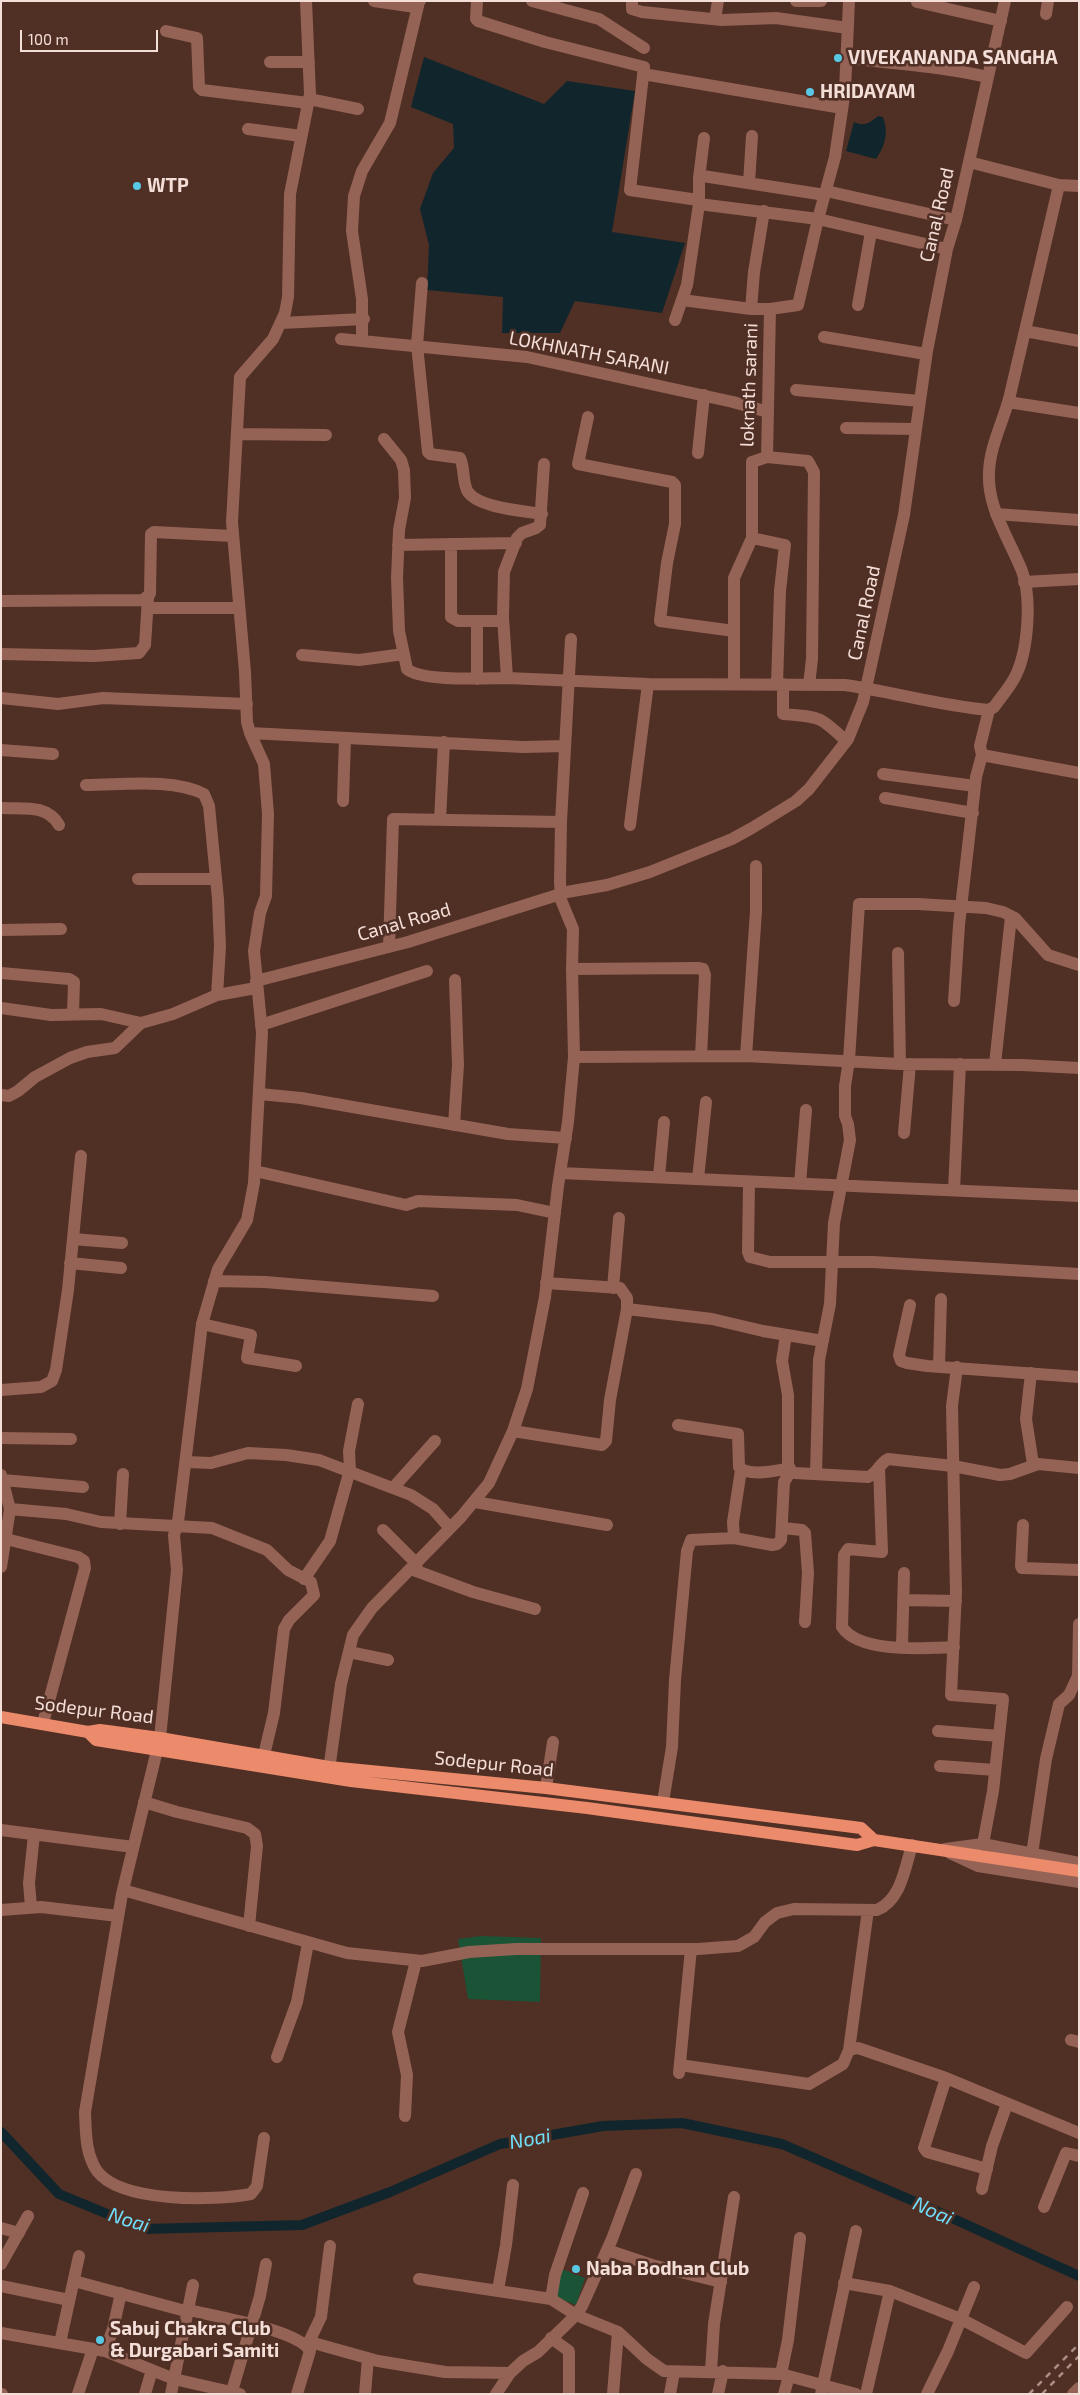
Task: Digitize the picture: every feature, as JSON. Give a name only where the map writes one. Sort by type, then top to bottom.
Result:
[{"type":"main road","name":"Sodepur Road","points":[[1,1717],[88,1732],[100,1730],[158,1743],[264,1755],[329,1772],[546,1788],[861,1828],[874,1840],[942,1849],[982,1850],[1079,1871]]},
{"type":"main road","points":[[158,1743],[329,1772],[857,1846],[874,1840]]},
{"type":"street","points":[[264,2138],[257,2186],[251,2194],[175,2198],[142,2195],[114,2184],[97,2170],[86,2147],[85,2112],[105,1983],[123,1890],[158,1743],[177,1570],[174,1534],[177,1527],[186,1462],[202,1324],[214,1280],[229,1247],[247,1220],[255,1171],[260,1094],[260,1014],[254,951],[259,920],[266,896],[268,814],[264,764],[250,733],[232,536],[240,377],[273,339],[281,323],[288,297],[290,282],[290,194],[309,101],[306,1]]},
{"type":"street","points":[[362,340],[364,319],[352,231],[354,196],[362,171],[390,123],[419,4],[374,1]]},
{"type":"street","points":[[477,1],[476,19],[478,21],[545,42],[642,66],[643,74],[630,190],[818,219],[947,249]]},
{"type":"street","points":[[532,1],[599,19],[644,48]]},
{"type":"street","points":[[632,1],[632,9],[642,12],[715,19],[776,18],[848,28]]},
{"type":"street","points":[[715,19],[718,1]]},
{"type":"street","points":[[796,1],[821,1]]},
{"type":"street","points":[[770,309],[798,305],[835,157],[847,58],[849,1]]},
{"type":"street","points":[[847,58],[953,69],[987,77],[1005,1]]},
{"type":"street","points":[[917,2],[1000,21]]},
{"type":"street","points":[[166,31],[197,38],[199,87],[202,90],[309,101],[358,109]]},
{"type":"street","points":[[270,62],[309,62]]},
{"type":"street","points":[[643,74],[842,108]]},
{"type":"street","name":"Canal Road","points":[[141,1023],[173,1014],[217,995],[390,947],[579,889],[607,885],[650,872],[732,839],[802,795],[846,741],[869,689],[904,515],[926,354],[947,249],[973,164],[987,77]]},
{"type":"street","points":[[248,129],[301,136]]},
{"type":"street","points":[[749,183],[752,136]]},
{"type":"street","points":[[675,320],[687,285],[704,138]]},
{"type":"street","points":[[973,164],[1059,185],[1079,186]]},
{"type":"street","points":[[700,178],[703,176],[825,193],[956,220]]},
{"type":"street","points":[[954,1001],[961,907],[975,786],[982,755],[980,746],[989,710],[1016,676],[1026,644],[1024,582],[996,514],[989,472],[993,450],[1008,402],[1059,185]]},
{"type":"street","name":"loknath sarani","points":[[734,684],[734,578],[752,538],[752,462],[767,457],[770,309],[752,309],[754,272],[764,211]]},
{"type":"street","points":[[858,305],[871,232]]},
{"type":"street","points":[[422,283],[417,345],[430,454],[460,458],[467,490],[473,497],[502,507],[542,514]]},
{"type":"street","points":[[682,300],[752,309]]},
{"type":"street","points":[[281,323],[364,319]]},
{"type":"street","points":[[1025,331],[1079,342]]},
{"type":"street","points":[[824,337],[926,354]]},
{"type":"street","name":"LOKHNATH SARANI","points":[[341,338],[527,356],[768,412]]},
{"type":"street","points":[[796,390],[920,401]]},
{"type":"street","points":[[698,453],[704,396]]},
{"type":"street","points":[[1008,402],[1079,413]]},
{"type":"street","points":[[588,417],[578,464],[672,482],[675,486],[675,524],[667,563],[660,621],[734,631]]},
{"type":"street","points":[[846,428],[916,429]]},
{"type":"street","points":[[238,434],[326,434]]},
{"type":"street","points":[[384,439],[401,460],[404,470],[405,498],[398,545],[399,631],[407,669],[412,674],[477,679],[507,678],[648,684],[809,685],[869,689],[910,698],[989,710]]},
{"type":"street","points":[[767,457],[808,461],[814,472],[812,659],[809,685]]},
{"type":"street","points":[[507,678],[503,622],[504,572],[522,533],[540,525],[544,464]]},
{"type":"street","points":[[996,514],[1079,520]]},
{"type":"street","points":[[1,654],[94,656],[139,653],[146,646],[150,534],[154,532],[232,536]]},
{"type":"street","points":[[752,538],[785,545],[780,591],[780,684],[783,714],[813,716],[824,720],[846,741]]},
{"type":"street","points":[[398,545],[516,543]]},
{"type":"street","points":[[451,544],[451,617],[458,621],[503,622]]},
{"type":"street","points":[[1024,582],[1079,579]]},
{"type":"street","points":[[1,601],[111,602],[144,600],[148,603],[239,608]]},
{"type":"street","points":[[477,621],[477,679]]},
{"type":"street","points":[[329,1772],[341,1684],[354,1635],[372,1608],[475,1502],[489,1483],[513,1431],[527,1389],[546,1283],[566,1138],[574,1057],[573,929],[560,895],[564,746],[571,639]]},
{"type":"street","points":[[302,655],[359,660],[404,654]]},
{"type":"street","points":[[630,825],[648,684]]},
{"type":"street","points":[[1,698],[58,704],[103,698],[247,704]]},
{"type":"street","points":[[250,733],[523,747],[564,746]]},
{"type":"street","points":[[344,801],[345,738]]},
{"type":"street","points":[[440,820],[444,742]]},
{"type":"street","points":[[1,750],[53,754]]},
{"type":"street","points":[[982,755],[1079,773]]},
{"type":"street","points":[[883,774],[975,786]]},
{"type":"street","points":[[86,785],[173,785],[190,787],[204,794],[209,806],[220,947],[217,995]]},
{"type":"street","points":[[885,798],[972,813]]},
{"type":"street","points":[[1,808],[40,809],[54,817],[59,825]]},
{"type":"street","points":[[390,947],[393,819],[561,822]]},
{"type":"street","points":[[746,1056],[756,911],[756,866]]},
{"type":"street","points":[[138,879],[215,880]]},
{"type":"street","points":[[816,1474],[819,1360],[830,1304],[834,1224],[850,1140],[845,1116],[845,1086],[849,1060],[859,904],[918,904],[986,908],[1003,912],[1011,916],[1035,939],[1048,956],[1079,964]]},
{"type":"street","points":[[995,1064],[1011,916]]},
{"type":"street","points":[[1,930],[61,929]]},
{"type":"street","points":[[898,953],[905,1064],[904,1133]]},
{"type":"street","points":[[572,969],[703,969],[705,975],[701,1056]]},
{"type":"street","points":[[260,1014],[427,971]]},
{"type":"street","points":[[1,973],[69,979],[74,982],[73,1014]]},
{"type":"street","points":[[454,1125],[458,1065],[455,980]]},
{"type":"street","points":[[1,1008],[51,1014],[101,1014],[141,1023]]},
{"type":"street","points":[[1,1095],[9,1096],[18,1092],[35,1077],[70,1058],[87,1052],[116,1048],[141,1023]]},
{"type":"street","points":[[574,1057],[746,1056],[905,1064],[995,1064],[1079,1068]]},
{"type":"street","points":[[954,1190],[960,1064]]},
{"type":"street","points":[[260,1094],[301,1098],[508,1134],[566,1138]]},
{"type":"street","points":[[698,1179],[706,1102]]},
{"type":"street","points":[[800,1184],[806,1110]]},
{"type":"street","points":[[659,1177],[664,1122]]},
{"type":"street","points":[[1,1390],[41,1387],[52,1381],[56,1370],[81,1156]]},
{"type":"street","points":[[255,1171],[406,1206],[418,1201],[492,1203],[517,1205],[555,1213]]},
{"type":"street","points":[[560,1173],[1079,1196]]},
{"type":"street","points":[[749,1182],[748,1256],[770,1262],[873,1262],[1079,1274]]},
{"type":"street","points":[[613,1288],[620,1218]]},
{"type":"street","points":[[72,1239],[122,1242]]},
{"type":"street","points":[[70,1263],[120,1268]]},
{"type":"street","points":[[214,1280],[264,1282],[433,1296]]},
{"type":"street","points":[[513,1431],[602,1445],[605,1443],[610,1400],[627,1309],[627,1298],[624,1291],[620,1288],[546,1283]]},
{"type":"street","points":[[938,1367],[942,1299]]},
{"type":"street","points":[[910,1305],[899,1355],[901,1360],[907,1363],[1079,1377]]},
{"type":"street","points":[[627,1309],[712,1319],[823,1341]]},
{"type":"street","points":[[202,1324],[250,1335],[247,1358],[296,1366]]},
{"type":"street","points":[[663,1802],[672,1747],[675,1680],[687,1551],[691,1540],[734,1538],[772,1545],[777,1544],[781,1540],[784,1482],[790,1470],[788,1389],[782,1360],[786,1335]]},
{"type":"street","points":[[957,1367],[952,1406],[956,1601],[951,1695],[1002,1697],[995,1770],[982,1850],[1032,1854],[1079,1863]]},
{"type":"street","points":[[1031,1373],[1026,1419],[1033,1464]]},
{"type":"street","points":[[304,1579],[330,1541],[350,1470],[349,1451],[358,1404]]},
{"type":"street","points":[[678,1425],[738,1434],[741,1470],[734,1522],[734,1538]]},
{"type":"street","points":[[1,1438],[71,1439]]},
{"type":"street","points":[[393,1488],[435,1441]]},
{"type":"street","points":[[186,1462],[211,1463],[248,1453],[276,1454],[319,1460],[350,1470],[411,1495],[433,1509],[449,1527]]},
{"type":"street","points":[[741,1470],[790,1470],[816,1474],[868,1477],[873,1475],[888,1460],[952,1466],[1000,1475],[1010,1474],[1033,1464],[1079,1468]]},
{"type":"street","points":[[879,1467],[882,1552],[848,1549],[844,1555],[842,1628],[854,1638],[871,1644],[902,1648],[954,1647]]},
{"type":"street","points":[[120,1524],[123,1474]]},
{"type":"street","points":[[1,1567],[10,1509],[2,1478],[83,1487]]},
{"type":"street","points":[[475,1502],[607,1525]]},
{"type":"street","points":[[10,1509],[66,1514],[120,1524],[212,1528],[267,1550],[288,1570],[311,1582],[314,1594],[290,1620],[284,1630],[274,1713],[264,1755]]},
{"type":"street","points":[[1023,1525],[1022,1568],[1079,1570]]},
{"type":"street","points":[[783,1528],[805,1532],[808,1573],[805,1622]]},
{"type":"street","points":[[383,1530],[414,1566],[473,1592],[535,1609]]},
{"type":"street","points":[[6,1539],[78,1556],[84,1561],[85,1568],[43,1723]]},
{"type":"street","points":[[902,1648],[904,1573]]},
{"type":"street","points":[[903,1600],[956,1601]]},
{"type":"street","points":[[1032,1854],[1046,1759],[1060,1704],[1069,1695],[1078,1676],[1079,1624]]},
{"type":"street","points":[[349,1652],[388,1660]]},
{"type":"street","points":[[938,1731],[999,1736]]},
{"type":"street","points":[[546,1788],[553,1742]]},
{"type":"street","points":[[940,1766],[995,1770]]},
{"type":"street","points":[[144,1802],[247,1828],[255,1834],[257,1846],[249,1926]]},
{"type":"street","points":[[1,1830],[133,1847]]},
{"type":"street","points":[[31,1907],[30,1876],[34,1834]]},
{"type":"street","points":[[123,1890],[347,1953],[416,1961],[469,1952],[516,1949],[691,1949],[738,1946],[754,1937],[765,1922],[777,1913],[794,1909],[877,1910],[887,1906],[903,1876],[912,1845]]},
{"type":"street","points":[[942,1849],[978,1866],[1079,1882]]},
{"type":"street","points":[[1,1910],[31,1907],[62,1908],[118,1916]]},
{"type":"street","points":[[691,1949],[679,2069],[809,2084],[843,2064],[849,2050],[868,1910]]},
{"type":"street","points":[[277,2057],[297,2002],[308,1943]]},
{"type":"street","points":[[405,2116],[407,2075],[398,2032],[416,1961]]},
{"type":"street","points":[[849,2050],[858,2048],[946,2078],[1079,2133]]},
{"type":"street","points":[[946,2078],[924,2148],[927,2152],[987,2169]]},
{"type":"street","points":[[982,2189],[996,2133],[1008,2104]]},
{"type":"street","points":[[1044,2207],[1066,2153],[1079,2156]]},
{"type":"street","points":[[496,2394],[510,2373],[523,2361],[538,2352],[576,2315],[582,2306],[607,2250],[636,2174]]},
{"type":"street","points":[[498,2290],[506,2245],[513,2185]]},
{"type":"street","points":[[551,2299],[555,2275],[584,2193]]},
{"type":"street","points":[[718,2394],[717,2371],[721,2282],[734,2197]]},
{"type":"street","points":[[1,2264],[28,2216]]},
{"type":"street","points":[[1,2228],[19,2234]]},
{"type":"street","points":[[821,2390],[856,2231]]},
{"type":"street","points":[[784,2394],[788,2340],[800,2238]]},
{"type":"street","points":[[297,2394],[310,2351],[309,2344],[322,2317],[330,2246]]},
{"type":"street","points":[[607,2250],[652,2265],[721,2282]]},
{"type":"street","points":[[60,2343],[79,2256]]},
{"type":"street","points":[[1,2333],[99,2350],[174,2379],[236,2392],[266,2264]]},
{"type":"street","points":[[420,2279],[551,2299],[576,2315],[618,2332],[648,2359],[664,2370],[674,2372],[717,2371],[785,2375],[821,2390],[856,2394]]},
{"type":"street","points":[[74,2281],[189,2311],[252,2324],[309,2344],[368,2358],[444,2372],[510,2373]]},
{"type":"street","points":[[844,2283],[890,2291],[961,2319],[1026,2353],[1067,2306]]},
{"type":"street","points":[[1,2286],[69,2300]]},
{"type":"street","points":[[171,2394],[193,2286]]},
{"type":"street","points":[[927,2394],[948,2351],[974,2288]]},
{"type":"street","points":[[866,2394],[890,2291]]},
{"type":"street","points":[[78,2394],[99,2350],[113,2329],[121,2293]]},
{"type":"street","points":[[613,2394],[618,2332]]},
{"type":"street","points":[[551,2338],[569,2350],[569,2394]]},
{"type":"street","points":[[365,2394],[368,2358]]},
{"type":"street","points":[[145,2394],[152,2370]]},
{"type":"street","points":[[670,2394],[674,2372]]},
{"type":"street","points":[[1073,2394],[1079,2388]]},
{"type":"green space","points":[[481,1936],[541,1938],[540,2002],[468,1999],[458,1939]]},
{"type":"green space","points":[[562,2269],[585,2278],[576,2305],[555,2297]]},
{"type":"water","points":[[424,57],[544,104],[567,81],[635,91],[612,232],[685,243],[662,313],[575,301],[560,333],[502,333],[503,297],[427,290],[429,245],[420,209],[433,173],[454,148],[453,124],[411,107]]},
{"type":"water","points":[[878,116],[883,117],[886,134],[882,149],[876,159],[846,151],[854,122],[867,124]]},
{"type":"waterway","name":"Noai","points":[[1,2132],[59,2194],[144,2229],[302,2225],[390,2192],[500,2144],[603,2126],[682,2123],[782,2144],[1079,2276]]},
{"type":"railway","points":[[1029,2394],[1079,2344]]},
{"type":"railway","points":[[1042,2394],[1079,2356]]},
{"type":"place","name":"VIVEKANANDA SANGHA","points":[[838,58]]},
{"type":"place","name":"HRIDAYAM","points":[[810,92]]},
{"type":"place","name":"WTP","points":[[137,186]]},
{"type":"place","name":"Naba Bodhan Club","points":[[576,2269]]},
{"type":"place","name":"Sabuj Chakra Club & Durgabari Samiti","points":[[100,2340]]}]
